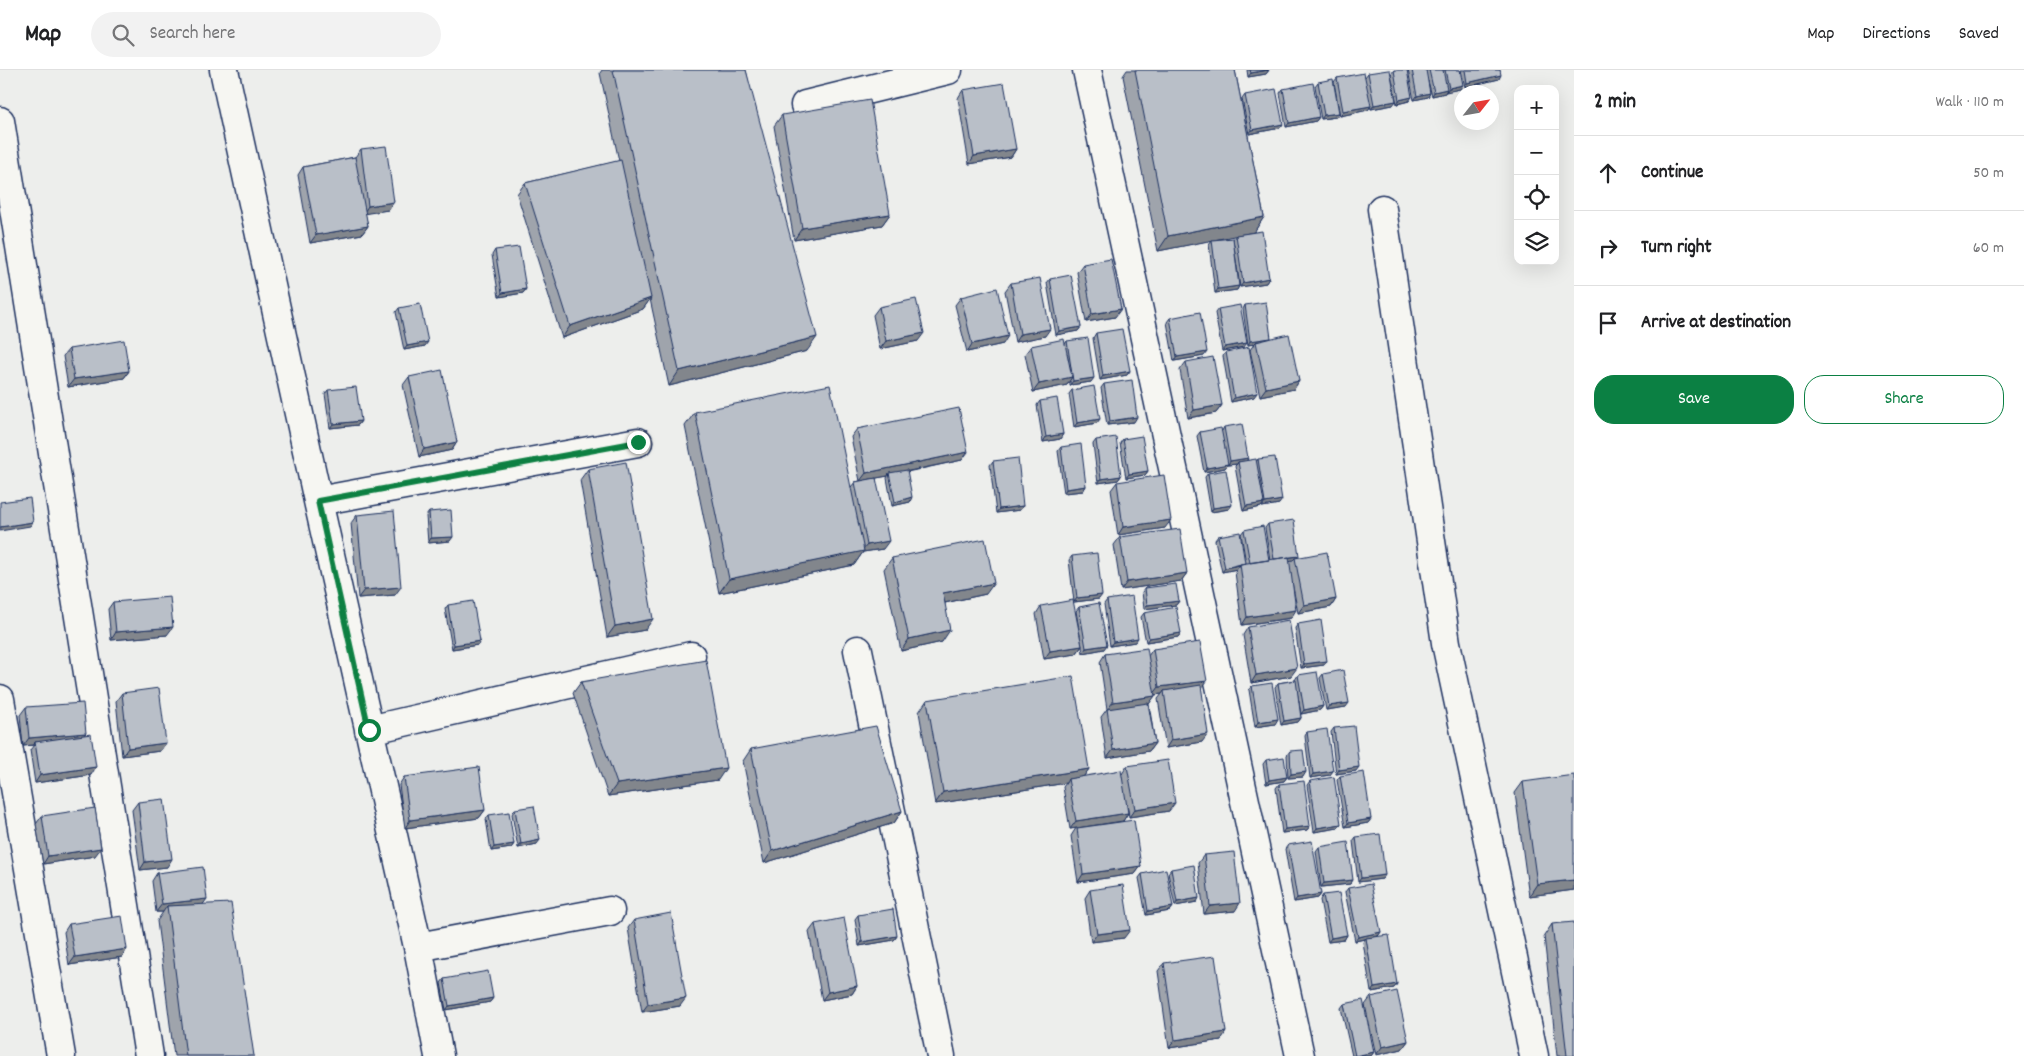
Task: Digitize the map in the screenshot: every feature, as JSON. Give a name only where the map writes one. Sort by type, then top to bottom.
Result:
[{"type":"street","points":[[224,70],[418,947],[439,1056]]},
{"type":"street","points":[[805,105],[948,70]]},
{"type":"street","points":[[1087,70],[1300,1056]]},
{"type":"street","points":[[0,121],[148,1056]]},
{"type":"street","points":[[1382,209],[1446,643],[1534,1056]]},
{"type":"street","points":[[318,501],[638,442]]},
{"type":"street","points":[[858,650],[941,1056]]},
{"type":"street","points":[[369,730],[691,656]]},
{"type":"street","points":[[0,699],[61,1056]]},
{"type":"street","points":[[418,947],[610,912]]},
{"type":"building","points":[[613,70],[746,70],[817,337],[679,371]]},
{"type":"building","points":[[1135,70],[1235,70],[1264,217],[1168,236]]},
{"type":"building","points":[[1250,70],[1268,70],[1251,73]]},
{"type":"building","points":[[1390,70],[1396,101],[1374,105],[1368,73]]},
{"type":"building","points":[[1394,70],[1407,70],[1412,97],[1399,100]]},
{"type":"building","points":[[1412,70],[1426,70],[1430,93],[1417,96]]},
{"type":"building","points":[[1429,70],[1443,70],[1447,89],[1434,92]]},
{"type":"building","points":[[1445,70],[1460,70],[1463,85],[1454,85],[1454,87],[1449,88]]},
{"type":"building","points":[[1465,70],[1500,70],[1501,75],[1467,83]]},
{"type":"building","points":[[1364,73],[1371,106],[1343,111],[1337,78]]},
{"type":"building","points":[[1333,79],[1339,113],[1324,115],[1318,82]]},
{"type":"building","points":[[1004,83],[1016,149],[974,156],[963,90]]},
{"type":"building","points":[[1313,83],[1319,117],[1289,123],[1283,89]]},
{"type":"building","points":[[1276,89],[1283,124],[1252,130],[1245,95]]},
{"type":"building","points":[[870,100],[890,214],[802,228],[782,115]]},
{"type":"building","points":[[386,146],[394,202],[368,206],[361,149]]},
{"type":"building","points":[[355,157],[368,226],[316,235],[303,167]]},
{"type":"building","points":[[621,160],[651,298],[570,326],[525,183]]},
{"type":"building","points":[[1262,231],[1269,278],[1243,283],[1236,235]]},
{"type":"building","points":[[1233,238],[1239,286],[1218,289],[1212,240]]},
{"type":"building","points":[[519,247],[526,289],[502,293],[495,250]]},
{"type":"building","points":[[1111,259],[1121,309],[1092,314],[1083,264]]},
{"type":"building","points":[[1071,275],[1081,327],[1059,331],[1050,279]]},
{"type":"building","points":[[1040,278],[1050,329],[1020,334],[1011,283]]},
{"type":"building","points":[[997,288],[1008,336],[972,344],[961,297]]},
{"type":"building","points":[[916,299],[924,333],[886,341],[879,307]]},
{"type":"building","points":[[1266,302],[1271,338],[1250,341],[1245,305]]},
{"type":"building","points":[[420,304],[428,342],[407,346],[399,308]]},
{"type":"building","points":[[1240,305],[1247,343],[1225,347],[1218,309]]},
{"type":"building","points":[[1200,312],[1207,352],[1177,357],[1170,318]]},
{"type":"building","points":[[1122,329],[1130,371],[1103,376],[1096,333]]},
{"type":"building","points":[[1289,334],[1299,381],[1266,388],[1256,342]]},
{"type":"building","points":[[1088,338],[1094,378],[1073,381],[1067,341]]},
{"type":"building","points":[[1064,339],[1072,377],[1039,384],[1031,346]]},
{"type":"building","points":[[124,340],[129,371],[74,379],[69,349]]},
{"type":"building","points":[[1249,347],[1257,393],[1234,398],[1226,352]]},
{"type":"building","points":[[1213,357],[1222,405],[1194,410],[1186,362]]},
{"type":"building","points":[[442,370],[457,442],[424,449],[409,377]]},
{"type":"building","points":[[1132,380],[1137,417],[1110,421],[1104,384]]},
{"type":"building","points":[[830,385],[864,551],[729,579],[695,412]]},
{"type":"building","points":[[1094,386],[1100,419],[1077,423],[1072,390]]},
{"type":"building","points":[[356,387],[361,421],[333,424],[328,390]]},
{"type":"building","points":[[1057,398],[1063,434],[1046,437],[1040,401]]},
{"type":"building","points":[[959,408],[968,452],[866,473],[857,429]]},
{"type":"building","points":[[1242,424],[1248,458],[1230,461],[1224,427]]},
{"type":"building","points":[[1221,428],[1228,464],[1207,468],[1200,432]]},
{"type":"building","points":[[1142,436],[1148,471],[1129,474],[1123,439]]},
{"type":"building","points":[[1116,437],[1121,476],[1101,479],[1096,440]]},
{"type":"building","points":[[1081,444],[1086,486],[1066,489],[1061,447]]},
{"type":"building","points":[[1275,457],[1282,500],[1265,503],[1258,459]]},
{"type":"building","points":[[1018,458],[1023,506],[999,509],[993,461]]},
{"type":"building","points":[[1256,459],[1264,503],[1246,506],[1238,462]]},
{"type":"building","points":[[626,462],[653,619],[615,626],[588,469]]},
{"type":"building","points":[[907,470],[912,497],[895,502],[889,473]]},
{"type":"building","points":[[1226,470],[1232,505],[1213,508],[1208,473]]},
{"type":"building","points":[[1164,475],[1171,520],[1123,527],[1117,482]]},
{"type":"building","points":[[876,478],[889,541],[867,545],[855,482]]},
{"type":"building","points":[[30,498],[33,522],[0,527],[0,502]]},
{"type":"building","points":[[451,510],[453,537],[431,538],[429,512]]},
{"type":"building","points":[[394,511],[401,587],[364,590],[357,515]]},
{"type":"building","points":[[1294,520],[1299,556],[1274,559],[1268,524]]},
{"type":"building","points":[[1263,526],[1269,560],[1250,563],[1244,530]]},
{"type":"building","points":[[1180,529],[1187,573],[1127,582],[1120,537]]},
{"type":"building","points":[[1240,532],[1245,563],[1225,568],[1218,536]]},
{"type":"building","points":[[985,539],[994,583],[943,593],[950,630],[909,639],[892,558]]},
{"type":"building","points":[[1327,552],[1336,599],[1304,605],[1295,558]]},
{"type":"building","points":[[1097,553],[1102,595],[1077,598],[1072,556]]},
{"type":"building","points":[[1289,557],[1296,610],[1247,617],[1240,564]]},
{"type":"building","points":[[1176,584],[1179,601],[1147,605],[1145,588]]},
{"type":"building","points":[[1132,596],[1138,638],[1113,642],[1107,600]]},
{"type":"building","points":[[170,597],[173,627],[116,632],[113,602]]},
{"type":"building","points":[[1073,600],[1082,646],[1050,651],[1041,606]]},
{"type":"building","points":[[473,601],[480,641],[454,645],[448,605]]},
{"type":"building","points":[[1099,603],[1107,645],[1086,648],[1079,607]]},
{"type":"building","points":[[1176,607],[1181,633],[1149,638],[1144,613]]},
{"type":"building","points":[[1289,620],[1297,668],[1256,675],[1248,627]]},
{"type":"building","points":[[1321,620],[1327,661],[1304,664],[1298,624]]},
{"type":"building","points":[[1200,642],[1207,681],[1159,687],[1153,649]]},
{"type":"building","points":[[1147,648],[1155,696],[1113,702],[1105,654]]},
{"type":"building","points":[[706,660],[726,768],[617,784],[581,682]]},
{"type":"building","points":[[1343,670],[1349,703],[1329,706],[1323,674]]},
{"type":"building","points":[[1317,672],[1323,706],[1304,710],[1298,675]]},
{"type":"building","points":[[1073,676],[1089,769],[943,792],[927,700]]},
{"type":"building","points":[[1296,680],[1301,718],[1284,721],[1278,683]]},
{"type":"building","points":[[1272,683],[1278,719],[1258,722],[1252,686]]},
{"type":"building","points":[[1201,685],[1208,734],[1171,740],[1164,691]]},
{"type":"building","points":[[159,688],[166,743],[128,748],[122,693]]},
{"type":"building","points":[[83,703],[86,733],[29,738],[26,707]]},
{"type":"building","points":[[1148,703],[1155,743],[1113,750],[1107,709]]},
{"type":"building","points":[[876,726],[902,811],[772,851],[751,749]]},
{"type":"building","points":[[1354,726],[1359,767],[1339,770],[1334,728]]},
{"type":"building","points":[[1327,729],[1333,771],[1313,774],[1307,732]]},
{"type":"building","points":[[91,734],[96,767],[40,775],[35,742]]},
{"type":"building","points":[[1303,750],[1306,772],[1291,774],[1290,751]]},
{"type":"building","points":[[1284,757],[1287,777],[1269,780],[1266,760]]},
{"type":"building","points":[[1168,760],[1175,803],[1135,809],[1127,766]]},
{"type":"building","points":[[479,767],[485,810],[410,820],[404,777]]},
{"type":"building","points":[[1121,770],[1128,813],[1076,821],[1068,779]]},
{"type":"building","points":[[1364,772],[1371,819],[1348,823],[1340,776]]},
{"type":"building","points":[[1574,775],[1574,880],[1537,884],[1523,782]]},
{"type":"building","points":[[1334,777],[1341,824],[1317,828],[1310,781]]},
{"type":"building","points":[[1304,781],[1310,826],[1285,829],[1279,784]]},
{"type":"building","points":[[164,799],[172,859],[145,862],[138,802]]},
{"type":"building","points":[[534,806],[540,840],[521,844],[515,809]]},
{"type":"building","points":[[95,808],[101,848],[48,856],[42,816]]},
{"type":"building","points":[[509,812],[514,844],[494,847],[489,815]]},
{"type":"building","points":[[1134,820],[1141,866],[1083,874],[1077,828]]},
{"type":"building","points":[[1380,834],[1385,875],[1361,878],[1356,837]]},
{"type":"building","points":[[1312,841],[1321,894],[1297,898],[1288,845]]},
{"type":"building","points":[[1348,842],[1353,880],[1324,883],[1319,847]]},
{"type":"building","points":[[1234,852],[1240,903],[1210,906],[1204,855]]},
{"type":"building","points":[[1194,865],[1199,898],[1177,902],[1171,869]]},
{"type":"building","points":[[203,867],[207,899],[162,904],[157,873]]},
{"type":"building","points":[[1166,869],[1173,907],[1148,911],[1142,874]]},
{"type":"building","points":[[1371,884],[1381,932],[1358,937],[1348,888]]},
{"type":"building","points":[[1123,885],[1130,930],[1097,934],[1090,890]]},
{"type":"building","points":[[1339,893],[1347,935],[1331,938],[1323,895]]},
{"type":"building","points":[[231,903],[254,1056],[186,1056],[167,906]]},
{"type":"building","points":[[893,909],[897,936],[862,942],[858,915]]},
{"type":"building","points":[[671,913],[686,998],[648,1004],[634,920]]},
{"type":"building","points":[[122,916],[127,949],[75,957],[69,924]]},
{"type":"building","points":[[844,918],[857,986],[828,992],[815,924]]},
{"type":"building","points":[[1574,922],[1574,1056],[1567,1056],[1552,924]]},
{"type":"building","points":[[1389,935],[1397,984],[1374,988],[1366,938]]},
{"type":"building","points":[[1215,956],[1226,1032],[1175,1040],[1164,963]]},
{"type":"building","points":[[488,971],[493,998],[449,1006],[444,979]]},
{"type":"building","points":[[1397,991],[1408,1041],[1382,1047],[1371,997]]},
{"type":"building","points":[[1363,1000],[1374,1052],[1355,1056],[1344,1004]]},
{"type":"route","points":[[369,730],[318,501],[638,442]]}]
